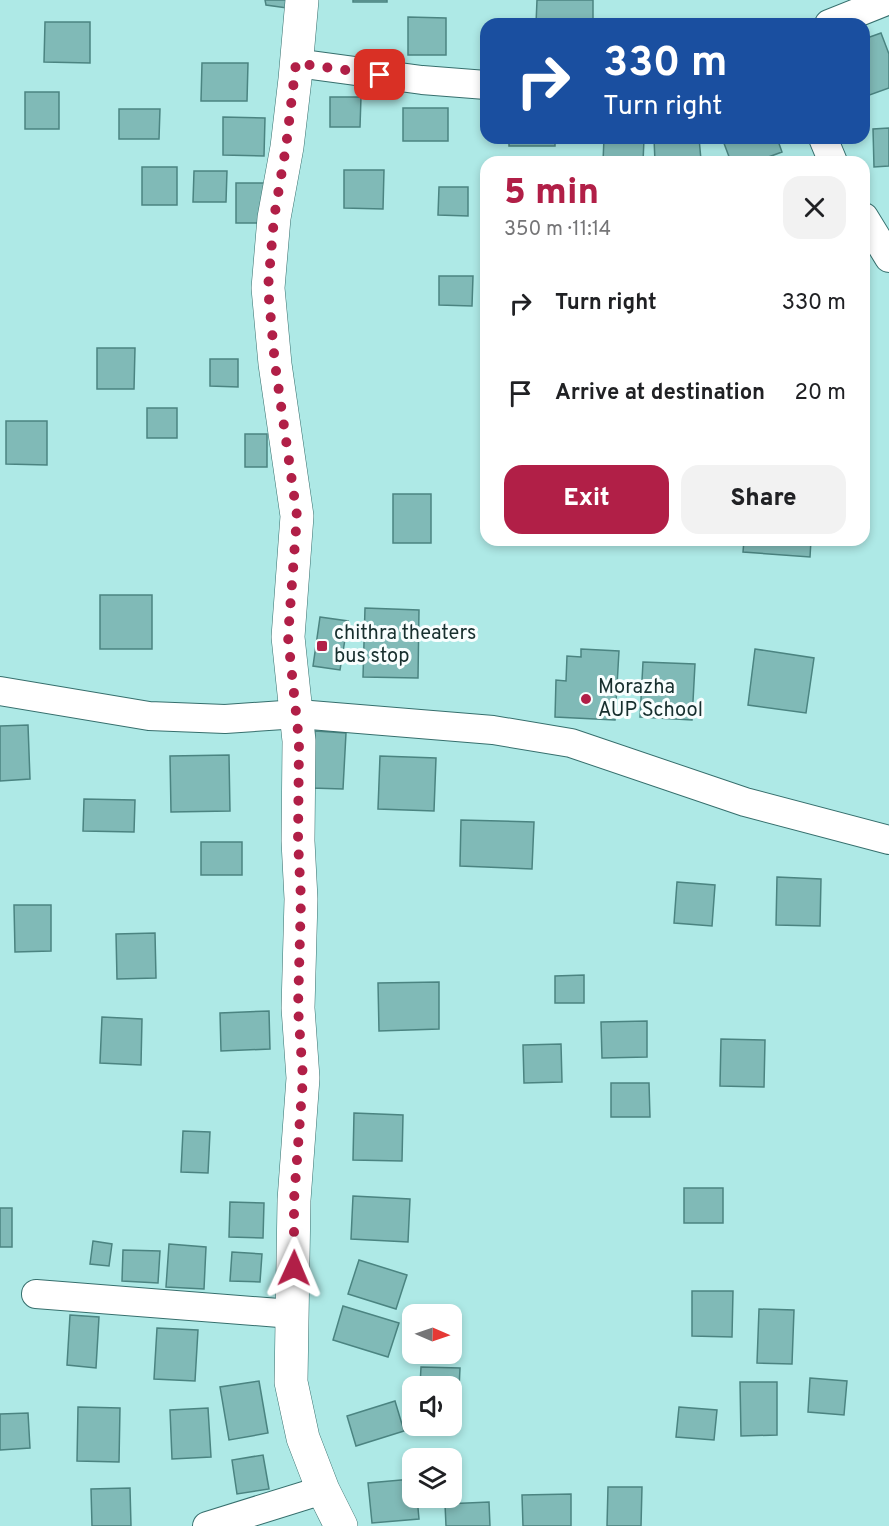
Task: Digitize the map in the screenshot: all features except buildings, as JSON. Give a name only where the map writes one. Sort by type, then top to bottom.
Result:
[{"type":"main road","points":[[302,0],[286,147],[274,218],[268,288],[275,364],[297,516],[288,637],[298,714],[298,841],[301,899],[298,1008],[303,1078],[294,1200],[291,1382],[303,1438],[323,1490],[341,1526]]},
{"type":"street","points":[[844,18],[889,0]]},
{"type":"street","points":[[296,63],[422,80],[480,85]]},
{"type":"street","points":[[870,227],[889,258]]},
{"type":"street","points":[[0,691],[149,716],[225,719],[298,714],[493,730],[571,743],[745,802],[889,840]]},
{"type":"street","points":[[36,1294],[292,1314]]},
{"type":"street","points":[[207,1526],[323,1490]]},
{"type":"place","name":"chithra theaters bus stop","points":[[322,646]]},
{"type":"place","name":"Morazha AUP School","points":[[586,699]]},
{"type":"route","points":[[294,1268],[294,1200],[302,1123],[303,1078],[298,1008],[301,899],[298,841],[299,741],[298,714],[288,637],[297,516],[275,364],[268,288],[274,218],[286,147],[296,63],[380,75]]}]
